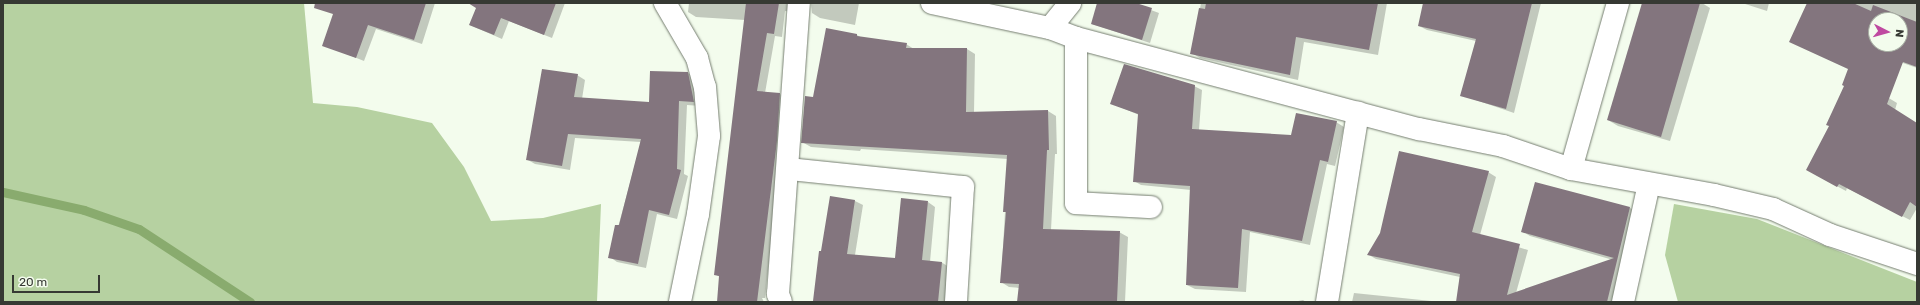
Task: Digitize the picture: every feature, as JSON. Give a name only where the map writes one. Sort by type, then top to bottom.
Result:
[{"type":"street","points":[[665,3],[697,58],[705,87],[709,136],[698,214],[680,302]]},
{"type":"street","points":[[781,302],[778,294],[789,169],[799,3]]},
{"type":"street","points":[[932,3],[1050,28],[1076,38],[1419,129],[1503,146],[1571,169],[1714,195],[1773,209],[1830,235],[1917,264]]},
{"type":"street","points":[[1050,28],[1070,3]]},
{"type":"street","points":[[1571,169],[1618,3]]},
{"type":"street","points":[[1076,38],[1076,203],[1151,207]]},
{"type":"street","points":[[1327,302],[1358,113]]},
{"type":"street","points":[[789,169],[963,187],[956,302]]},
{"type":"street","points":[[1623,302],[1649,184]]},
{"type":"green space","points":[[3,3],[304,3],[313,103],[357,107],[432,123],[464,167],[491,221],[543,218],[601,204],[597,302],[3,302]]},
{"type":"green space","points":[[1674,204],[1757,219],[1917,282],[1917,302],[1678,302],[1665,255]]},
{"type":"building","points":[[315,3],[426,3],[414,40],[368,25],[356,58],[322,46],[333,14],[314,8]]},
{"type":"building","points":[[468,3],[556,3],[544,35],[501,18],[494,35],[469,25],[476,8]]},
{"type":"building","points":[[746,3],[779,3],[774,34],[767,33],[757,91],[780,93],[777,141],[757,302],[717,302],[719,276],[714,275]]},
{"type":"building","points":[[1097,3],[1136,3],[1152,8],[1142,40],[1091,24]]},
{"type":"building","points":[[1206,3],[1378,3],[1369,50],[1296,37],[1290,75],[1190,54],[1199,8],[1205,9]]},
{"type":"building","points":[[1423,3],[1532,3],[1506,109],[1460,96],[1476,39],[1418,26]]},
{"type":"building","points":[[1642,3],[1700,3],[1661,137],[1607,120]]},
{"type":"building","points":[[1807,3],[1853,3],[1871,11],[1873,5],[1891,12],[1868,12],[1868,52],[1908,52],[1908,19],[1917,22],[1917,67],[1903,62],[1887,104],[1917,123],[1917,207],[1910,202],[1902,217],[1839,184],[1837,187],[1806,170],[1829,126],[1826,125],[1844,86],[1842,85],[1848,69],[1789,42]]},
{"type":"building","points":[[826,28],[857,34],[857,36],[907,43],[906,48],[967,48],[966,112],[1048,110],[1049,150],[1047,150],[1043,229],[1120,231],[1117,302],[1017,302],[1019,284],[1000,283],[1006,212],[1003,212],[1007,155],[801,143],[805,96],[813,97]]},
{"type":"building","points":[[1124,64],[1195,85],[1192,129],[1291,135],[1296,113],[1337,121],[1328,162],[1320,160],[1302,241],[1242,229],[1238,288],[1186,285],[1190,186],[1133,182],[1138,114],[1110,104]]},
{"type":"building","points":[[542,69],[578,74],[574,97],[649,102],[650,71],[688,72],[694,102],[679,101],[677,169],[681,170],[669,215],[649,210],[638,264],[608,258],[615,225],[619,225],[641,139],[568,134],[562,166],[526,160]]},
{"type":"building","points":[[1399,151],[1489,171],[1472,232],[1520,244],[1507,295],[1614,258],[1521,232],[1535,182],[1630,207],[1607,302],[1456,302],[1460,274],[1367,255],[1380,233]]},
{"type":"building","points":[[830,196],[855,200],[847,254],[895,258],[901,198],[928,201],[922,260],[942,262],[938,302],[813,301],[819,251],[821,251]]},
{"type":"waterway","points":[[3,192],[84,210],[139,229],[250,302]]}]
